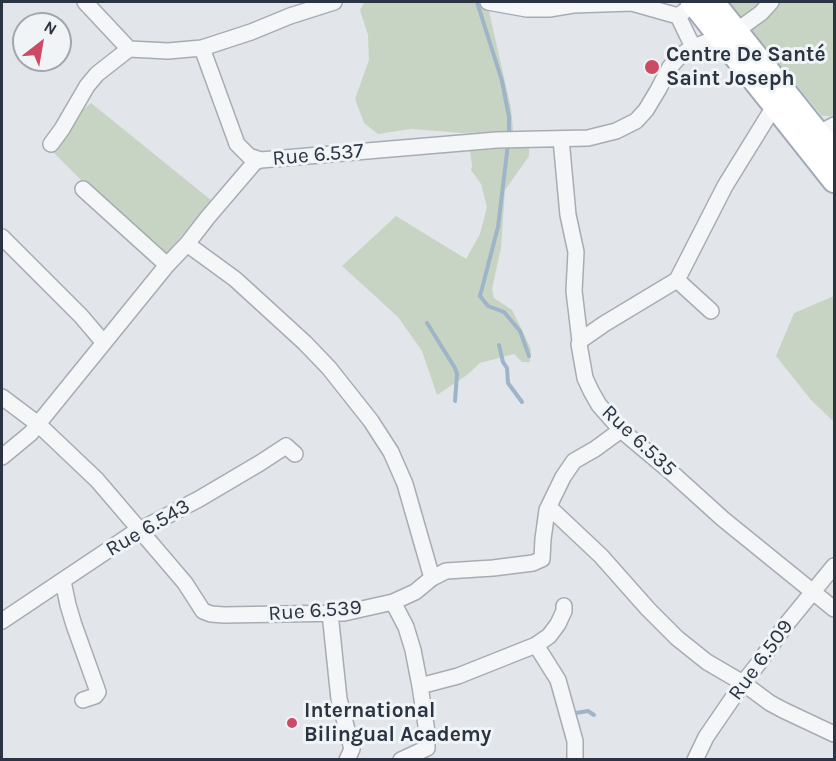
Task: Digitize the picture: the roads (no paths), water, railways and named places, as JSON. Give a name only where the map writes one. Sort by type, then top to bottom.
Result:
[{"type":"main road","points":[[694,6],[728,34],[826,129],[834,153]]},
{"type":"main road","points":[[728,34],[775,105],[834,181]]},
{"type":"street","points":[[85,2],[129,49]]},
{"type":"street","points":[[51,144],[87,86],[97,74],[129,49],[168,51],[202,48],[334,2]]},
{"type":"street","points":[[488,2],[527,9],[602,3],[694,6],[693,48]]},
{"type":"street","name":"Rue 6.537","points":[[2,457],[31,433],[166,266],[255,162],[497,140],[588,138],[616,131],[636,121],[646,110],[670,67],[681,55],[728,34],[761,13],[771,2]]},
{"type":"street","points":[[202,48],[237,144],[249,156],[261,160]]},
{"type":"street","points":[[580,341],[677,280],[725,186],[775,105]]},
{"type":"street","name":"Rue 6.535","points":[[561,139],[568,215],[576,252],[574,291],[585,378],[599,405],[621,430],[672,472],[723,519],[834,609]]},
{"type":"street","points":[[82,189],[166,266]]},
{"type":"street","points":[[2,237],[81,316],[104,343]]},
{"type":"street","points":[[187,244],[235,279],[305,343],[329,368],[371,421],[391,452],[405,484],[432,578]]},
{"type":"street","points":[[677,280],[711,311]]},
{"type":"street","name":"Rue 6.539","points":[[2,397],[38,424],[97,480],[185,583],[203,611],[224,615],[344,612],[393,602],[415,592],[432,578],[446,571],[493,568],[539,561],[543,558],[545,522],[549,507]]},
{"type":"street","points":[[621,430],[574,461],[563,477],[549,507],[602,556],[648,609],[677,638],[707,662],[743,683],[770,703],[834,735]]},
{"type":"street","name":"Rue 6.543","points":[[2,621],[140,529],[199,499],[286,446],[295,454]]},
{"type":"street","name":"Rue 6.509","points":[[695,759],[706,737],[743,683],[785,626],[834,566]]},
{"type":"street","points":[[63,581],[74,625],[98,692],[95,696],[83,700]]},
{"type":"street","points":[[393,602],[406,627],[413,650],[427,732],[427,748],[401,759]]},
{"type":"street","points":[[420,686],[458,676],[536,645],[549,636],[558,624],[564,606]]},
{"type":"street","points":[[330,613],[339,699],[352,749],[347,759]]},
{"type":"street","points":[[536,645],[558,680],[574,741],[575,759]]},
{"type":"waterway","points":[[477,2],[502,81],[509,117],[509,136]]},
{"type":"waterway","points":[[508,144],[498,227],[480,296],[488,306],[504,312],[520,331],[529,356]]},
{"type":"waterway","points":[[427,323],[455,368],[457,374],[455,401]]},
{"type":"waterway","points":[[499,345],[503,362],[507,368],[508,383],[522,402]]},
{"type":"waterway","points":[[570,714],[588,711],[594,715]]},
{"type":"place","name":"Centre De Santé Saint Joseph","points":[[652,67]]},
{"type":"place","name":"International Bilingual Academy","points":[[292,723]]}]
